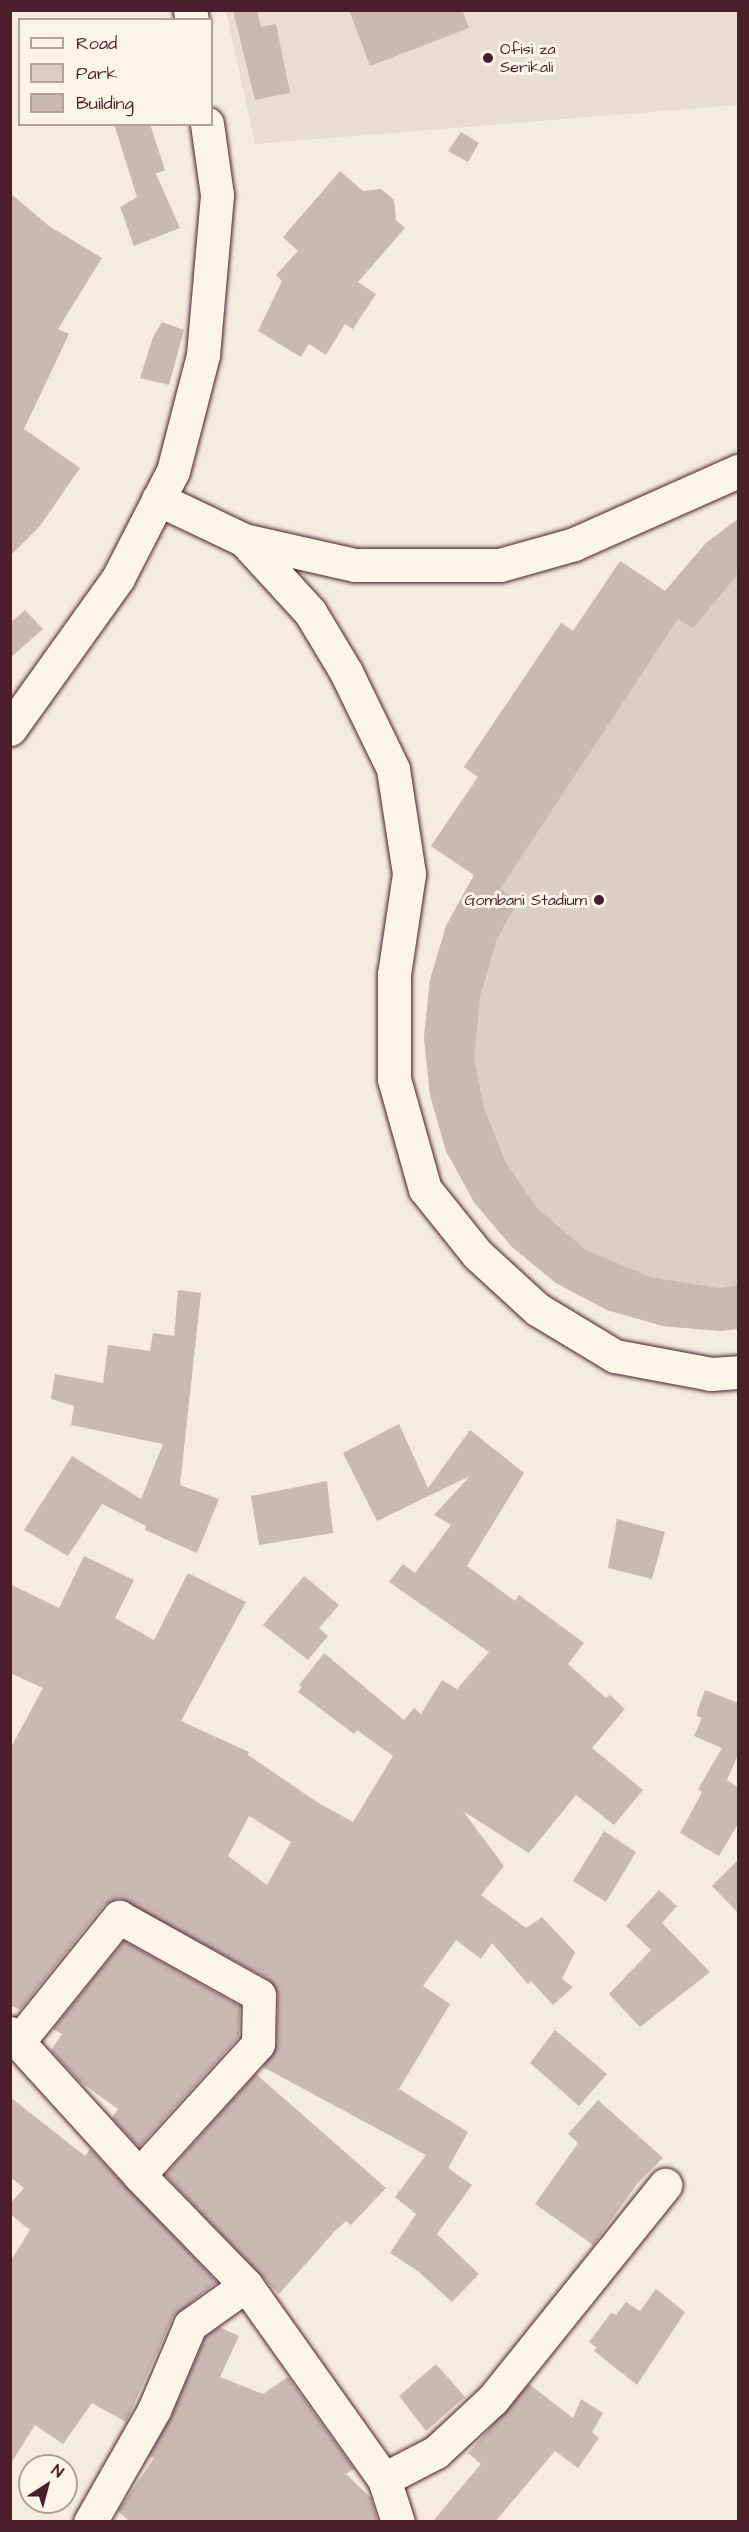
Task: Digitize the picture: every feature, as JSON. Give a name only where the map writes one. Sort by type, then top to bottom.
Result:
[{"type":"street","points":[[10,729],[117,578],[173,471],[203,355],[217,195],[207,126]]},
{"type":"street","points":[[158,499],[244,540],[355,564],[500,565],[574,544],[738,471]]},
{"type":"street","points":[[244,540],[310,612],[346,672],[393,769],[408,874],[394,974],[394,1079],[425,1189],[477,1254],[537,1309],[615,1356],[711,1374],[738,1372]]},
{"type":"street","points":[[139,2175],[258,2044],[259,1995],[119,1917],[14,2038],[139,2175],[246,2285],[384,2479],[398,2522]]},
{"type":"street","points":[[384,2479],[436,2452],[493,2399],[665,2185]]},
{"type":"street","points":[[90,2522],[154,2410],[190,2325],[246,2285]]},
{"type":"shaded area","name":"Ofisi za Serikali","points":[[226,11],[738,11],[738,105],[255,144]]},
{"type":"green space","name":"Gombani Stadium","points":[[738,519],[738,1329],[720,1331],[663,1326],[607,1310],[556,1283],[511,1246],[474,1202],[446,1151],[430,1095],[424,1038],[430,980],[446,926],[474,875],[431,846],[478,777],[464,767],[561,623],[573,631],[620,561],[665,591],[707,542]]},
{"type":"building","points":[[233,10],[257,10],[261,27],[276,24],[290,93],[255,100]]},
{"type":"building","points":[[349,10],[462,10],[469,28],[370,66]]},
{"type":"building","points":[[115,126],[151,126],[165,170],[156,174],[180,228],[134,246],[120,207],[137,197]]},
{"type":"building","points":[[461,132],[479,143],[468,162],[448,151]]},
{"type":"building","points":[[340,171],[363,191],[381,189],[394,200],[396,220],[405,228],[358,282],[376,294],[353,329],[345,324],[326,355],[309,344],[301,357],[258,331],[282,281],[276,275],[298,251],[283,237]]},
{"type":"building","points":[[10,193],[49,226],[102,258],[58,329],[69,334],[24,429],[80,468],[40,526],[10,556]]},
{"type":"building","points":[[162,322],[184,330],[169,385],[140,378],[153,337]]},
{"type":"building","points":[[738,519],[738,574],[693,628],[678,619],[500,889],[518,901],[496,941],[480,997],[474,1058],[484,1108],[505,1161],[536,1207],[586,1250],[650,1277],[719,1288],[738,1285],[738,1329],[720,1331],[663,1326],[607,1310],[556,1283],[511,1246],[474,1202],[446,1151],[430,1095],[424,1038],[430,980],[446,926],[474,875],[431,846],[478,777],[464,767],[561,623],[573,631],[620,561],[665,591],[707,542]]},
{"type":"building","points":[[25,610],[43,629],[10,658],[10,623]]},
{"type":"building","points":[[178,1290],[201,1293],[180,1485],[219,1499],[197,1553],[145,1530],[146,1526],[102,1504],[68,1556],[24,1530],[72,1456],[141,1499],[163,1444],[71,1425],[74,1406],[51,1399],[55,1374],[103,1383],[108,1345],[150,1351],[153,1333],[174,1336]]},
{"type":"building","points":[[399,1424],[428,1488],[470,1430],[524,1473],[467,1566],[515,1601],[519,1595],[584,1643],[568,1664],[606,1698],[610,1695],[625,1709],[592,1748],[643,1790],[614,1825],[576,1795],[529,1853],[463,1811],[504,1866],[481,1895],[526,1928],[542,1917],[575,1952],[562,1979],[573,1987],[553,2005],[531,1981],[528,1984],[492,1943],[481,1959],[456,1940],[423,1986],[450,2004],[399,2089],[468,2132],[448,2168],[472,2185],[437,2234],[479,2274],[452,2302],[418,2271],[390,2253],[416,2214],[395,2197],[426,2155],[263,2067],[277,2044],[278,1995],[268,1979],[119,1898],[104,1905],[20,2010],[10,2005],[10,1749],[43,1688],[10,1673],[10,1584],[59,1608],[84,1556],[134,1580],[115,1618],[154,1640],[188,1573],[246,1602],[181,1721],[249,1752],[248,1755],[317,1802],[353,1822],[393,1756],[357,1730],[354,1734],[298,1692],[302,1687],[299,1685],[324,1653],[404,1720],[414,1708],[421,1714],[442,1680],[457,1689],[489,1652],[389,1582],[403,1564],[415,1573],[451,1525],[434,1515],[470,1476],[377,1521],[343,1453]],"holes":[[[249,1816],[291,1842],[267,1885],[228,1856]]]},
{"type":"building","points":[[327,1481],[333,1533],[259,1545],[251,1496]]},
{"type":"building","points":[[617,1519],[665,1532],[652,1579],[608,1568]]},
{"type":"building","points":[[304,1576],[339,1605],[319,1628],[328,1636],[308,1660],[263,1625]]},
{"type":"building","points":[[705,1690],[738,1703],[738,1755],[727,1780],[738,1787],[738,1824],[719,1856],[680,1833],[702,1792],[698,1789],[722,1748],[694,1736],[702,1718],[697,1716]]},
{"type":"building","points":[[604,1831],[636,1852],[606,1902],[573,1881]]},
{"type":"building","points":[[738,1860],[738,1913],[712,1886]]},
{"type":"building","points":[[659,1890],[677,1906],[662,1923],[710,1972],[640,2027],[609,1994],[651,1950],[626,1926]]},
{"type":"building","points":[[124,1941],[240,2006],[239,2037],[139,2147],[112,2118],[118,2109],[79,2081],[51,2050],[62,2034],[53,2029]]},
{"type":"building","points":[[555,2030],[607,2074],[579,2106],[530,2063]]},
{"type":"building","points":[[256,2074],[386,2188],[351,2225],[346,2221],[334,2232],[279,2294],[165,2175]]},
{"type":"building","points":[[10,2097],[85,2156],[90,2149],[217,2282],[173,2317],[126,2422],[92,2403],[63,2444],[35,2425],[10,2465],[10,2262],[30,2230],[10,2214],[10,2204],[24,2188],[10,2177]]},
{"type":"building","points":[[598,2100],[663,2158],[637,2184],[593,2245],[535,2204],[578,2143],[568,2134]]},
{"type":"building","points":[[656,2289],[685,2312],[637,2385],[594,2351],[597,2348],[589,2342],[611,2313],[616,2315],[626,2302],[640,2311]]},
{"type":"building","points":[[219,2327],[239,2336],[220,2377],[263,2394],[288,2377],[354,2469],[346,2474],[371,2498],[378,2522],[130,2522],[118,2511],[154,2458],[149,2456],[171,2417],[205,2337]]},
{"type":"building","points":[[436,2364],[465,2397],[426,2431],[399,2396]]},
{"type":"building","points":[[529,2384],[573,2418],[581,2399],[603,2413],[592,2432],[599,2438],[578,2468],[555,2451],[495,2522],[432,2522],[481,2464],[468,2453]]},
{"type":"place","name":"Ofisi za Serikali","points":[[488,58]]},
{"type":"place","name":"Gombani Stadium","points":[[599,900]]}]
